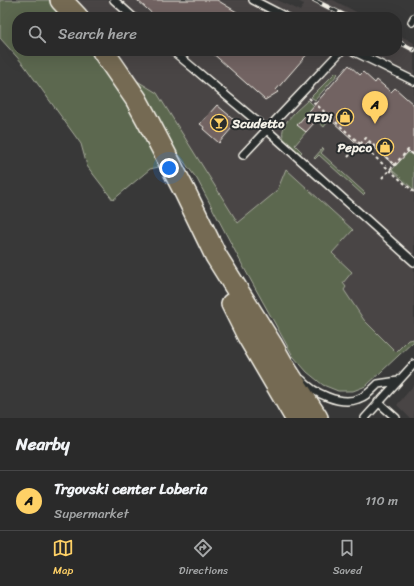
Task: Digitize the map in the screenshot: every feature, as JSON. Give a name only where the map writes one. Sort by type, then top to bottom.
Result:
[{"type":"main road","points":[[61,0],[72,12]]},
{"type":"main road","points":[[106,56],[136,99],[186,194],[216,256],[271,344],[284,368],[317,418]]},
{"type":"main road","points":[[216,256],[222,283],[248,336],[296,418]]},
{"type":"lane","points":[[114,0],[127,12]]},
{"type":"lane","points":[[253,0],[276,12]]},
{"type":"lane","points":[[179,56],[267,130],[414,262]]},
{"type":"lane","points":[[243,155],[336,56]]},
{"type":"lane","points":[[364,56],[414,80]]},
{"type":"lane","points":[[271,344],[281,350],[304,382],[319,394],[328,398],[357,400],[369,393],[378,384],[398,381]]},
{"type":"lane","points":[[365,418],[414,364]]},
{"type":"lane","points":[[378,402],[396,418]]},
{"type":"path","points":[[302,91],[414,192]]},
{"type":"path","points":[[348,157],[366,138],[394,165]]},
{"type":"path","points":[[382,178],[408,150],[414,155]]},
{"type":"shaded area","points":[[73,0],[277,0],[300,11],[304,4],[296,0],[333,0],[356,12],[84,12]]},
{"type":"shaded area","points":[[402,37],[414,43],[414,341],[365,384],[197,179],[169,142],[118,56],[402,56]]},
{"type":"shaded area","points":[[414,385],[414,418],[410,418],[397,405]]},
{"type":"green space","points":[[0,0],[51,0],[62,12],[12,12],[12,52],[0,38]]},
{"type":"green space","points":[[16,56],[98,56],[111,74],[163,166],[150,169],[113,200],[87,166],[81,144]]},
{"type":"green space","points":[[336,72],[338,74],[315,100],[311,97]]},
{"type":"green space","points":[[134,79],[157,93],[238,223],[277,191],[286,169],[353,230],[332,253],[352,272],[343,283],[346,287],[344,290],[364,320],[396,352],[408,340],[414,339],[414,341],[366,386],[353,391],[338,391],[323,385],[307,372],[293,356],[197,179],[169,142]]},
{"type":"green space","points":[[308,100],[329,120],[324,127],[308,113],[298,125],[306,132],[295,145],[302,152],[300,154],[285,141],[283,130],[289,118]]},
{"type":"green space","points":[[323,148],[324,149],[321,153],[365,193],[363,195],[319,155],[315,159],[314,158]]},
{"type":"green space","points":[[408,152],[414,157],[414,190],[392,170]]},
{"type":"building","points":[[137,0],[217,0],[237,12],[150,12]]},
{"type":"building","points":[[216,56],[306,56],[276,90],[278,92],[265,100]]},
{"type":"building","points":[[349,65],[360,75],[363,72],[375,83],[377,80],[391,92],[395,88],[414,105],[414,156],[409,151],[395,166],[368,142],[362,148],[323,113],[306,132],[297,125]]},
{"type":"building","name":"Scudetto","points":[[217,105],[237,122],[219,143],[203,129],[204,127],[200,124]]},
{"type":"railway","points":[[314,0],[338,12]]},
{"type":"railway","points":[[402,44],[414,50]]},
{"type":"place","name":"TEDi","points":[[345,117]]},
{"type":"place","name":"Scudetto","points":[[219,123]]},
{"type":"place","name":"Trgovski center Loberia","points":[[375,124]]},
{"type":"place","name":"Pepco","points":[[385,147]]}]
